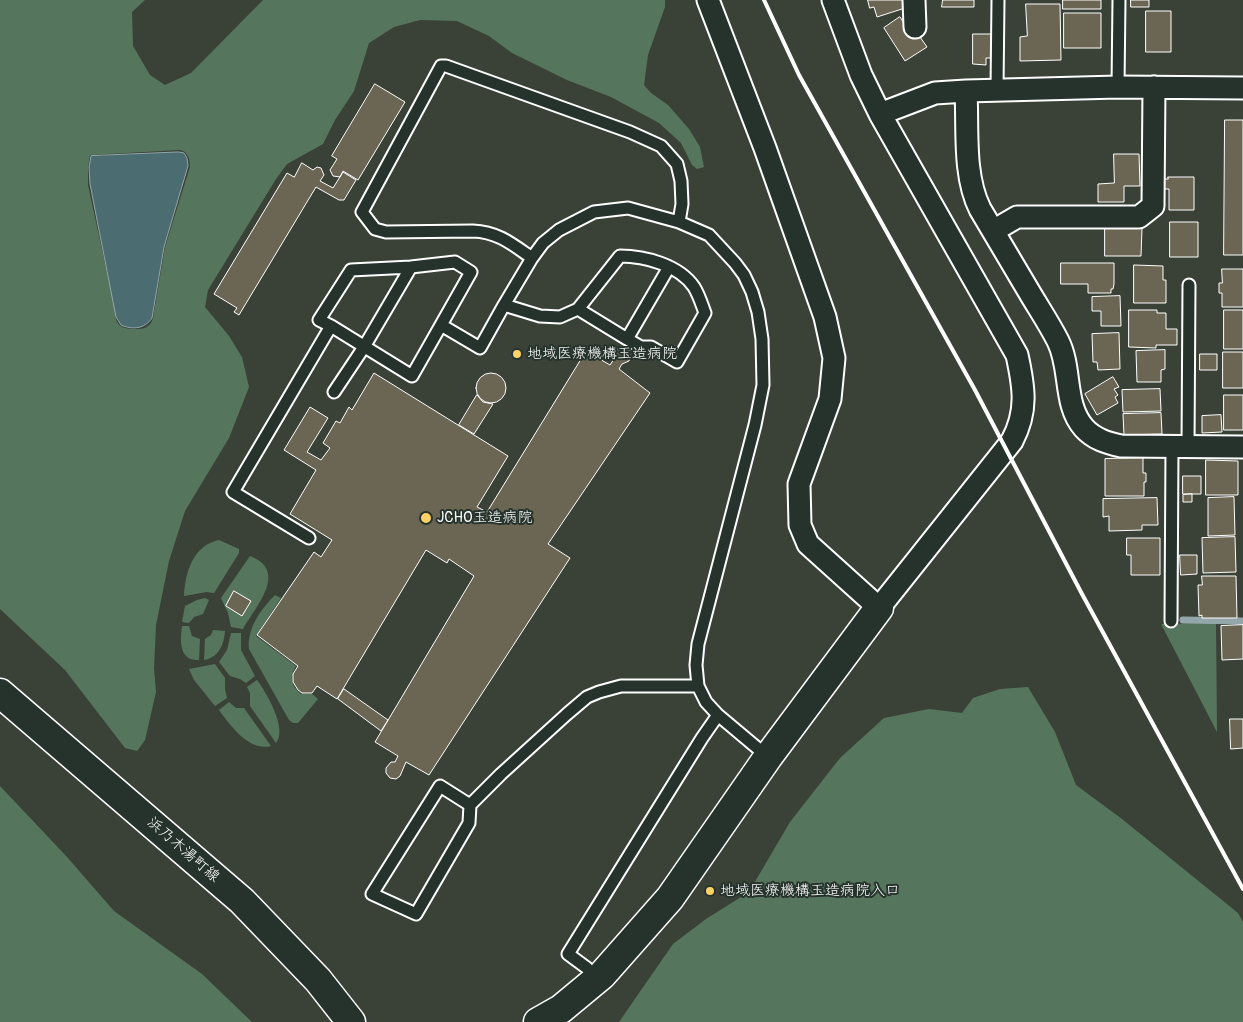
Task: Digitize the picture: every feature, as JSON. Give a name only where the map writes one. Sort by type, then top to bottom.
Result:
[{"type":"street","points":[[708,0],[765,148],[825,316],[834,358],[830,399],[799,484],[800,525],[808,544],[879,608]]},
{"type":"street","points":[[538,1022],[561,1009],[596,980],[670,898],[768,757],[879,608],[1012,442],[1020,426],[1024,384],[1017,355],[880,114],[861,75],[833,0]]},
{"type":"street","points":[[914,0],[915,27]]},
{"type":"street","points":[[880,114],[935,93],[997,89],[1118,87],[1243,88]]},
{"type":"street","points":[[993,231],[1017,217],[1139,217],[1153,206],[1154,87]]},
{"type":"street","points":[[966,91],[970,179],[973,196],[1058,340],[1067,367],[1073,410],[1084,428],[1096,438],[1109,444],[1121,446],[1243,447]]},
{"type":"street","name":"浜乃木湯町線","points":[[0,693],[242,901],[318,980],[351,1022]]},
{"type":"lane","points":[[997,89],[998,0]]},
{"type":"lane","points":[[1118,87],[1119,0]]},
{"type":"lane","points":[[532,258],[502,237],[486,232],[386,232],[375,229],[362,212],[441,66],[446,66],[621,129],[661,146],[677,164],[681,181],[682,204],[679,222]]},
{"type":"lane","points":[[441,325],[480,348],[532,258],[543,243],[559,230],[594,212],[628,208],[679,222],[709,235],[744,276],[752,292],[758,312],[762,339],[763,385],[755,425],[698,644],[696,665],[698,686],[706,702],[718,715],[768,757]]},
{"type":"lane","points":[[504,305],[540,316],[560,318],[578,310],[620,256],[635,256],[652,260],[684,276],[694,287],[705,313],[677,362],[651,347],[641,347],[578,310]]},
{"type":"lane","points":[[455,262],[471,272],[412,376],[319,320],[351,270],[411,267],[455,262]]},
{"type":"lane","points":[[334,392],[364,347],[411,267]]},
{"type":"lane","points":[[627,338],[669,267]]},
{"type":"lane","points":[[1171,620],[1189,285]]},
{"type":"lane","points":[[309,538],[233,492],[331,326]]},
{"type":"lane","points":[[470,805],[440,786],[372,894],[416,914],[469,823],[470,805],[501,774],[587,697],[621,686],[698,686]]},
{"type":"lane","points":[[596,980],[587,968],[568,954],[718,715]]},
{"type":"green space","points":[[0,0],[145,0],[132,12],[133,46],[150,75],[165,85],[191,73],[263,0],[665,0],[665,7],[648,55],[644,85],[651,93],[668,105],[689,129],[700,147],[704,167],[697,169],[692,165],[681,143],[659,123],[611,97],[567,80],[512,53],[489,36],[457,21],[420,20],[394,27],[369,43],[354,91],[335,120],[323,144],[287,164],[208,290],[205,307],[229,336],[242,357],[249,387],[229,438],[185,511],[169,561],[156,625],[154,668],[156,692],[145,740],[137,751],[125,748],[65,670],[0,609]],"holes":[[[180,150],[185,152],[189,158],[190,167],[165,247],[153,319],[144,328],[132,329],[120,326],[115,316],[88,185],[90,155]]]},
{"type":"green space","points":[[219,540],[239,549],[239,553],[214,593],[207,592],[184,596],[186,578],[192,561],[203,548]]},
{"type":"green space","points":[[250,556],[261,562],[267,570],[266,590],[243,629],[231,627],[228,613],[221,598]]},
{"type":"green space","points":[[275,595],[281,598],[256,636],[296,666],[292,674],[292,681],[298,691],[301,694],[312,694],[318,699],[298,723],[293,723],[289,720],[249,649],[250,634],[256,619]]},
{"type":"green space","points":[[205,598],[209,600],[203,614],[194,617],[189,623],[182,622],[185,606]]},
{"type":"green space","points":[[1216,623],[1217,732],[1161,624]]},
{"type":"green space","points":[[182,626],[189,626],[192,636],[200,639],[199,660],[192,659],[184,654],[181,644]]},
{"type":"green space","points":[[213,630],[225,631],[223,641],[217,654],[204,660],[205,639],[211,635]]},
{"type":"green space","points":[[231,633],[241,633],[241,650],[255,676],[246,683],[230,676],[219,662],[227,650]]},
{"type":"green space","points":[[215,664],[225,678],[227,698],[215,706],[194,680],[189,669]]},
{"type":"green space","points":[[257,680],[278,720],[279,737],[276,743],[250,706],[250,693],[247,687]]},
{"type":"green space","points":[[1028,687],[1055,732],[1076,785],[1122,819],[1238,913],[1243,922],[1243,1022],[619,1022],[673,944],[706,919],[749,892],[790,822],[840,758],[884,718],[929,709],[962,713],[973,698],[1000,689]]},
{"type":"green space","points":[[229,702],[236,708],[244,708],[271,746],[255,745],[234,730],[219,710]]},
{"type":"green space","points":[[0,786],[67,857],[114,911],[202,974],[252,1022],[0,1022]]},
{"type":"water","points":[[184,153],[188,166],[164,247],[152,318],[149,322],[138,328],[125,327],[121,325],[116,317],[90,184],[89,167],[91,156]]},
{"type":"building","points":[[868,0],[906,0],[908,7],[877,17],[874,7],[870,8]]},
{"type":"building","points":[[943,0],[974,0],[974,7],[942,7]]},
{"type":"building","points":[[1063,0],[1101,0],[1101,9],[1063,9]]},
{"type":"building","points":[[1131,0],[1149,0],[1149,7],[1131,7]]},
{"type":"building","points":[[1026,4],[1060,4],[1061,60],[1020,61],[1020,37],[1027,36]]},
{"type":"building","points":[[1146,11],[1171,11],[1171,52],[1146,52]]},
{"type":"building","points":[[1064,13],[1101,13],[1101,48],[1064,48]]},
{"type":"building","points":[[900,17],[913,37],[918,34],[927,47],[905,61],[884,28]]},
{"type":"building","points":[[973,34],[991,34],[991,58],[986,58],[986,65],[973,64]]},
{"type":"building","points":[[375,84],[405,102],[358,180],[343,171],[340,177],[333,176],[330,170],[337,159],[332,156]]},
{"type":"building","points":[[1225,120],[1243,120],[1243,255],[1224,255]]},
{"type":"building","points":[[1114,154],[1139,154],[1140,186],[1124,186],[1124,202],[1098,202],[1098,184],[1114,183]]},
{"type":"building","points":[[302,163],[313,170],[317,167],[321,168],[324,175],[320,181],[333,188],[343,172],[356,180],[344,200],[339,200],[316,187],[239,315],[234,312],[237,308],[214,294],[287,173],[294,177]]},
{"type":"building","points":[[1168,177],[1194,177],[1194,210],[1169,210],[1169,189],[1164,189],[1164,179],[1168,179]]},
{"type":"building","points":[[1170,222],[1198,222],[1198,257],[1170,257]]},
{"type":"building","points":[[1105,228],[1142,228],[1141,256],[1105,256]]},
{"type":"building","points":[[1061,263],[1114,263],[1114,284],[1111,293],[1088,293],[1088,284],[1061,284]]},
{"type":"building","points":[[1134,265],[1163,266],[1163,280],[1166,280],[1166,303],[1134,303]]},
{"type":"building","points":[[1222,269],[1243,269],[1243,307],[1222,307],[1222,293],[1219,293],[1219,283],[1222,283]]},
{"type":"building","points":[[1120,296],[1121,326],[1101,326],[1101,311],[1092,311],[1092,297]]},
{"type":"building","points":[[1129,310],[1157,310],[1157,313],[1166,313],[1166,329],[1177,329],[1177,345],[1156,345],[1156,348],[1129,347]]},
{"type":"building","points":[[1224,310],[1243,310],[1243,349],[1224,349]]},
{"type":"building","points":[[1119,333],[1120,369],[1098,370],[1097,362],[1093,362],[1092,334]]},
{"type":"building","points":[[621,347],[629,350],[630,357],[629,361],[622,364],[619,369],[650,393],[548,544],[570,558],[429,775],[406,762],[400,776],[396,779],[390,778],[386,773],[386,768],[391,762],[395,762],[398,756],[375,742],[474,576],[449,559],[447,563],[426,550],[337,699],[317,686],[312,693],[302,693],[293,682],[293,674],[298,666],[257,635],[314,552],[321,557],[332,540],[290,514],[316,470],[284,450],[310,407],[328,418],[307,452],[321,460],[330,448],[323,443],[336,421],[340,423],[349,407],[352,410],[374,373],[508,456],[477,507],[487,512],[586,351],[610,365],[614,359],[614,352]]},
{"type":"building","points":[[1165,350],[1165,369],[1161,370],[1161,382],[1137,382],[1136,351]]},
{"type":"building","points":[[1223,352],[1243,352],[1243,388],[1223,388]]},
{"type":"building","points":[[1200,354],[1217,354],[1217,370],[1200,370]]},
{"type":"building","points":[[491,373],[502,377],[506,388],[502,399],[491,403],[480,399],[476,388],[480,377]]},
{"type":"building","points":[[1113,377],[1119,387],[1114,389],[1118,395],[1115,397],[1118,403],[1097,415],[1085,394]]},
{"type":"building","points":[[1160,389],[1161,411],[1123,412],[1122,390]]},
{"type":"building","points":[[477,395],[483,402],[493,404],[474,434],[459,425]]},
{"type":"building","points":[[1224,395],[1243,395],[1243,430],[1224,430]]},
{"type":"building","points":[[1161,413],[1162,434],[1124,435],[1123,414]]},
{"type":"building","points":[[1221,415],[1222,432],[1202,433],[1202,416]]},
{"type":"building","points":[[1143,458],[1143,473],[1146,473],[1144,496],[1105,496],[1105,459]]},
{"type":"building","points":[[1206,460],[1238,461],[1238,495],[1206,495]]},
{"type":"building","points":[[1183,476],[1201,476],[1201,494],[1183,494]]},
{"type":"building","points":[[1192,494],[1192,502],[1183,502],[1183,495]]},
{"type":"building","points":[[1234,497],[1235,535],[1208,536],[1208,498]]},
{"type":"building","points":[[1157,498],[1158,525],[1142,525],[1142,530],[1109,531],[1109,516],[1103,517],[1103,499]]},
{"type":"building","points":[[1235,537],[1236,572],[1203,573],[1202,538]]},
{"type":"building","points":[[1127,538],[1160,538],[1160,575],[1131,575],[1131,555],[1127,555]]},
{"type":"building","points":[[1180,555],[1197,555],[1197,574],[1181,575]]},
{"type":"building","points":[[1202,576],[1236,576],[1237,618],[1202,618],[1202,615],[1199,616],[1198,585],[1202,585]]},
{"type":"building","points":[[234,591],[251,601],[242,616],[226,606]]},
{"type":"building","points":[[1243,625],[1243,659],[1222,660],[1221,626]]},
{"type":"building","points":[[344,689],[388,720],[381,731],[338,699]]},
{"type":"building","points":[[1230,719],[1243,719],[1243,748],[1231,749]]},
{"type":"waterway","points":[[1183,620],[1243,621]]},
{"type":"railway","points":[[764,0],[799,75],[975,390],[1082,594],[1243,889]]},
{"type":"place","name":"地域医療機構玉造病院","points":[[517,354]]},
{"type":"place","name":"JCHO玉造病院","points":[[426,518]]},
{"type":"place","name":"地域医療機構玉造病院入口","points":[[710,891]]}]
